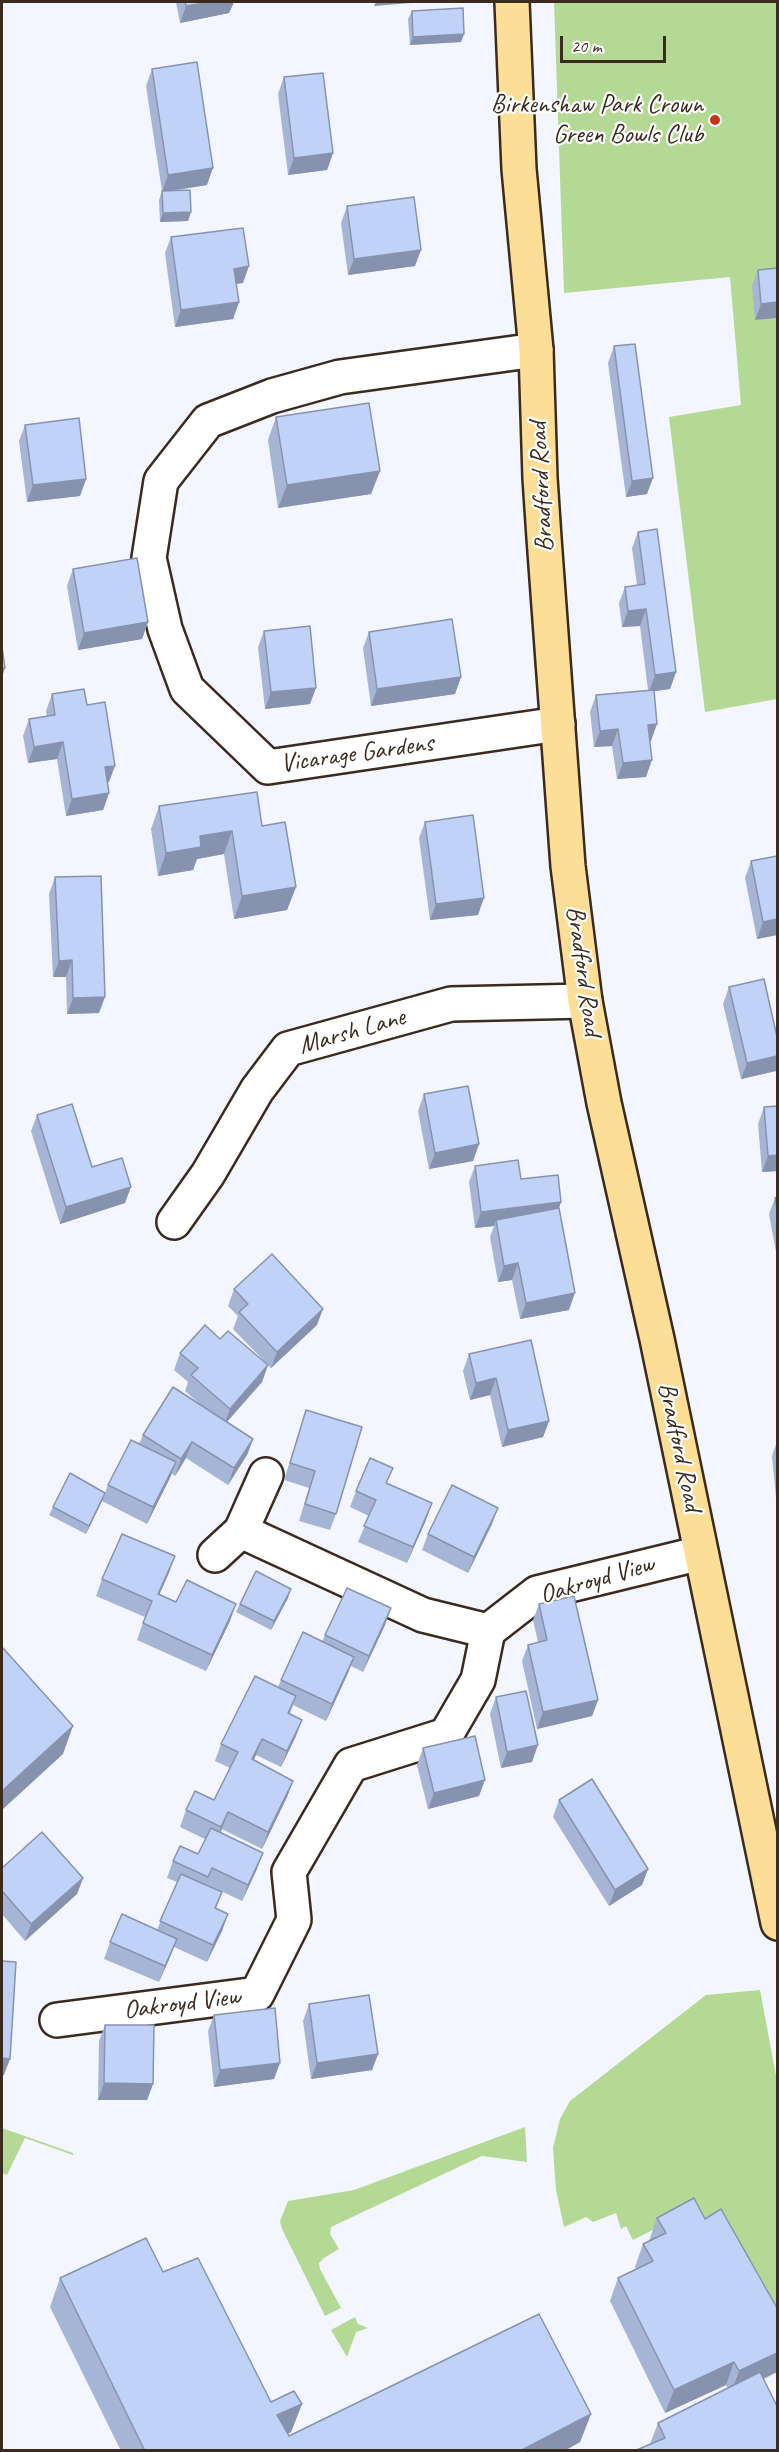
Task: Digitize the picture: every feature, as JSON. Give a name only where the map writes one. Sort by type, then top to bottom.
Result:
[{"type":"main road","name":"Bradford Road","points":[[512,2],[519,169],[536,350],[540,478],[568,866],[585,1001],[604,1103],[657,1339],[777,1923]]},
{"type":"street","name":"Vicarage Gardens","points":[[536,350],[340,377],[272,396],[208,421],[161,481],[148,558],[165,628],[187,689],[268,767],[558,724]]},
{"type":"street","name":"Marsh Lane","points":[[174,1222],[208,1174],[257,1090],[288,1049],[451,1004],[585,1001]]},
{"type":"street","points":[[215,1555],[241,1531],[266,1475]]},
{"type":"street","points":[[241,1531],[423,1615],[488,1631]]},
{"type":"street","name":"Oakroyd View","points":[[57,2019],[257,1994],[294,1920],[289,1872],[351,1765],[446,1735],[478,1680],[488,1631],[537,1593],[701,1553]]},
{"type":"green space","points":[[554,2],[777,2],[777,699],[705,712],[669,417],[741,405],[730,277],[564,293]]},
{"type":"green space","points":[[760,1990],[777,2081],[777,2347],[684,2214],[633,2240],[626,2226],[621,2229],[616,2213],[593,2222],[586,2217],[564,2227],[556,2190],[553,2148],[560,2119],[570,2101],[706,1995]]},
{"type":"green space","points":[[525,2127],[527,2162],[482,2156],[331,2227],[330,2234],[339,2249],[319,2263],[341,2308],[325,2316],[282,2229],[280,2221],[288,2201],[354,2190]]},
{"type":"green space","points":[[2,2128],[73,2153],[73,2155],[25,2138],[7,2175],[2,2173]]},
{"type":"green space","points":[[355,2317],[358,2324],[368,2328],[356,2332],[347,2357],[331,2330]]},
{"type":"building","points":[[185,2],[211,2],[186,6]]},
{"type":"building","points":[[463,8],[464,34],[413,37],[412,11]]},
{"type":"building","points":[[197,62],[213,168],[168,175],[152,69]]},
{"type":"building","points":[[323,73],[333,153],[294,158],[284,77]]},
{"type":"building","points":[[190,190],[191,212],[163,213],[162,191]]},
{"type":"building","points":[[414,197],[421,250],[354,259],[347,206]]},
{"type":"building","points":[[243,228],[249,266],[234,269],[239,302],[181,310],[171,237]]},
{"type":"building","points":[[777,268],[777,302],[761,304],[758,270]]},
{"type":"building","points":[[635,344],[653,478],[632,481],[614,346]]},
{"type":"building","points":[[369,403],[380,471],[287,485],[276,417]]},
{"type":"building","points":[[79,418],[86,479],[33,485],[25,425]]},
{"type":"building","points":[[657,529],[676,672],[655,675],[646,609],[628,611],[625,587],[645,584],[638,532]]},
{"type":"building","points":[[137,558],[148,622],[84,633],[73,569]]},
{"type":"building","points":[[452,619],[461,677],[377,689],[369,632]]},
{"type":"building","points":[[310,626],[316,688],[271,692],[264,631]]},
{"type":"building","points":[[2,647],[5,668],[2,668]]},
{"type":"building","points":[[84,689],[87,705],[105,702],[115,766],[105,767],[109,793],[72,799],[63,742],[34,747],[29,719],[55,715],[52,694]]},
{"type":"building","points":[[654,690],[657,724],[648,725],[652,760],[623,763],[618,729],[600,731],[596,695]]},
{"type":"building","points":[[257,792],[262,826],[285,822],[296,887],[242,896],[232,831],[200,836],[201,847],[166,853],[159,806]]},
{"type":"building","points":[[473,815],[484,898],[436,904],[425,822]]},
{"type":"building","points":[[777,856],[777,919],[763,922],[751,861]]},
{"type":"building","points":[[101,876],[105,997],[73,998],[72,960],[59,961],[55,877]]},
{"type":"building","points":[[764,979],[777,1037],[777,1056],[747,1063],[729,987]]},
{"type":"building","points":[[468,1086],[479,1144],[435,1153],[424,1094]]},
{"type":"building","points":[[72,1104],[92,1167],[122,1158],[131,1187],[66,1207],[37,1115]]},
{"type":"building","points":[[777,1106],[777,1155],[768,1156],[764,1107]]},
{"type":"building","points":[[518,1160],[521,1179],[558,1175],[561,1202],[481,1212],[475,1166]]},
{"type":"building","points":[[559,1208],[575,1293],[526,1303],[518,1263],[504,1266],[496,1220]]},
{"type":"building","points":[[272,1254],[323,1309],[277,1352],[239,1312],[248,1304],[234,1289]]},
{"type":"building","points":[[205,1325],[220,1339],[228,1331],[268,1365],[230,1409],[191,1375],[198,1368],[180,1353]]},
{"type":"building","points":[[531,1340],[549,1421],[508,1430],[496,1378],[476,1383],[469,1354]]},
{"type":"building","points":[[173,1387],[253,1439],[234,1468],[192,1442],[181,1459],[143,1435]]},
{"type":"building","points":[[306,1410],[362,1427],[336,1514],[305,1504],[315,1471],[290,1463]]},
{"type":"building","points":[[131,1440],[176,1462],[153,1507],[108,1485]]},
{"type":"building","points":[[370,1458],[393,1468],[386,1483],[432,1503],[413,1547],[364,1526],[376,1500],[356,1491]]},
{"type":"building","points":[[70,1473],[105,1493],[89,1526],[53,1507]]},
{"type":"building","points":[[452,1485],[498,1508],[474,1557],[428,1534]]},
{"type":"building","points":[[122,1534],[175,1556],[158,1594],[176,1602],[187,1580],[236,1604],[212,1655],[143,1623],[152,1601],[102,1579]]},
{"type":"building","points":[[256,1571],[291,1589],[274,1621],[240,1604]]},
{"type":"building","points":[[347,1588],[391,1608],[369,1656],[325,1635]]},
{"type":"building","points":[[574,1596],[598,1700],[543,1712],[528,1645],[547,1640],[539,1604]]},
{"type":"building","points":[[303,1632],[354,1657],[332,1704],[281,1680]]},
{"type":"building","points":[[2,1647],[73,1726],[2,1791]]},
{"type":"building","points":[[255,1676],[296,1696],[288,1713],[302,1720],[287,1751],[262,1739],[252,1759],[293,1781],[268,1832],[228,1812],[221,1827],[186,1810],[195,1791],[214,1800],[238,1752],[221,1744]]},
{"type":"building","points":[[526,1691],[538,1745],[507,1752],[496,1697]]},
{"type":"building","points":[[475,1736],[485,1780],[434,1793],[423,1748]]},
{"type":"building","points":[[592,1779],[648,1869],[615,1890],[559,1800]]},
{"type":"building","points":[[211,1828],[263,1853],[248,1885],[212,1868],[208,1877],[173,1861],[180,1846],[198,1854]]},
{"type":"building","points":[[42,1832],[83,1878],[31,1924],[2,1891],[2,1868]]},
{"type":"building","points":[[181,1874],[222,1892],[215,1908],[228,1914],[213,1945],[160,1921]]},
{"type":"building","points":[[122,1914],[177,1939],[165,1966],[110,1942]]},
{"type":"building","points":[[2,1961],[16,1962],[10,2059],[2,2058]]},
{"type":"building","points":[[369,1995],[378,2054],[317,2063],[309,2004]]},
{"type":"building","points":[[275,2008],[280,2063],[220,2070],[214,2015]]},
{"type":"building","points":[[105,2025],[154,2025],[153,2084],[104,2083]]},
{"type":"building","points":[[694,2198],[705,2219],[721,2209],[777,2308],[777,2353],[739,2371],[734,2362],[674,2390],[618,2278],[653,2261],[643,2244],[666,2233],[657,2218]]},
{"type":"building","points":[[146,2238],[163,2272],[198,2258],[271,2402],[294,2391],[302,2404],[277,2415],[289,2436],[539,2314],[591,2414],[520,2451],[145,2451],[60,2278]]},
{"type":"building","points":[[760,2372],[777,2406],[777,2451],[634,2451],[665,2438],[658,2423]]},
{"type":"place","name":"Birkenshaw Park Crown Green Bowls Club","points":[[715,120]]}]
